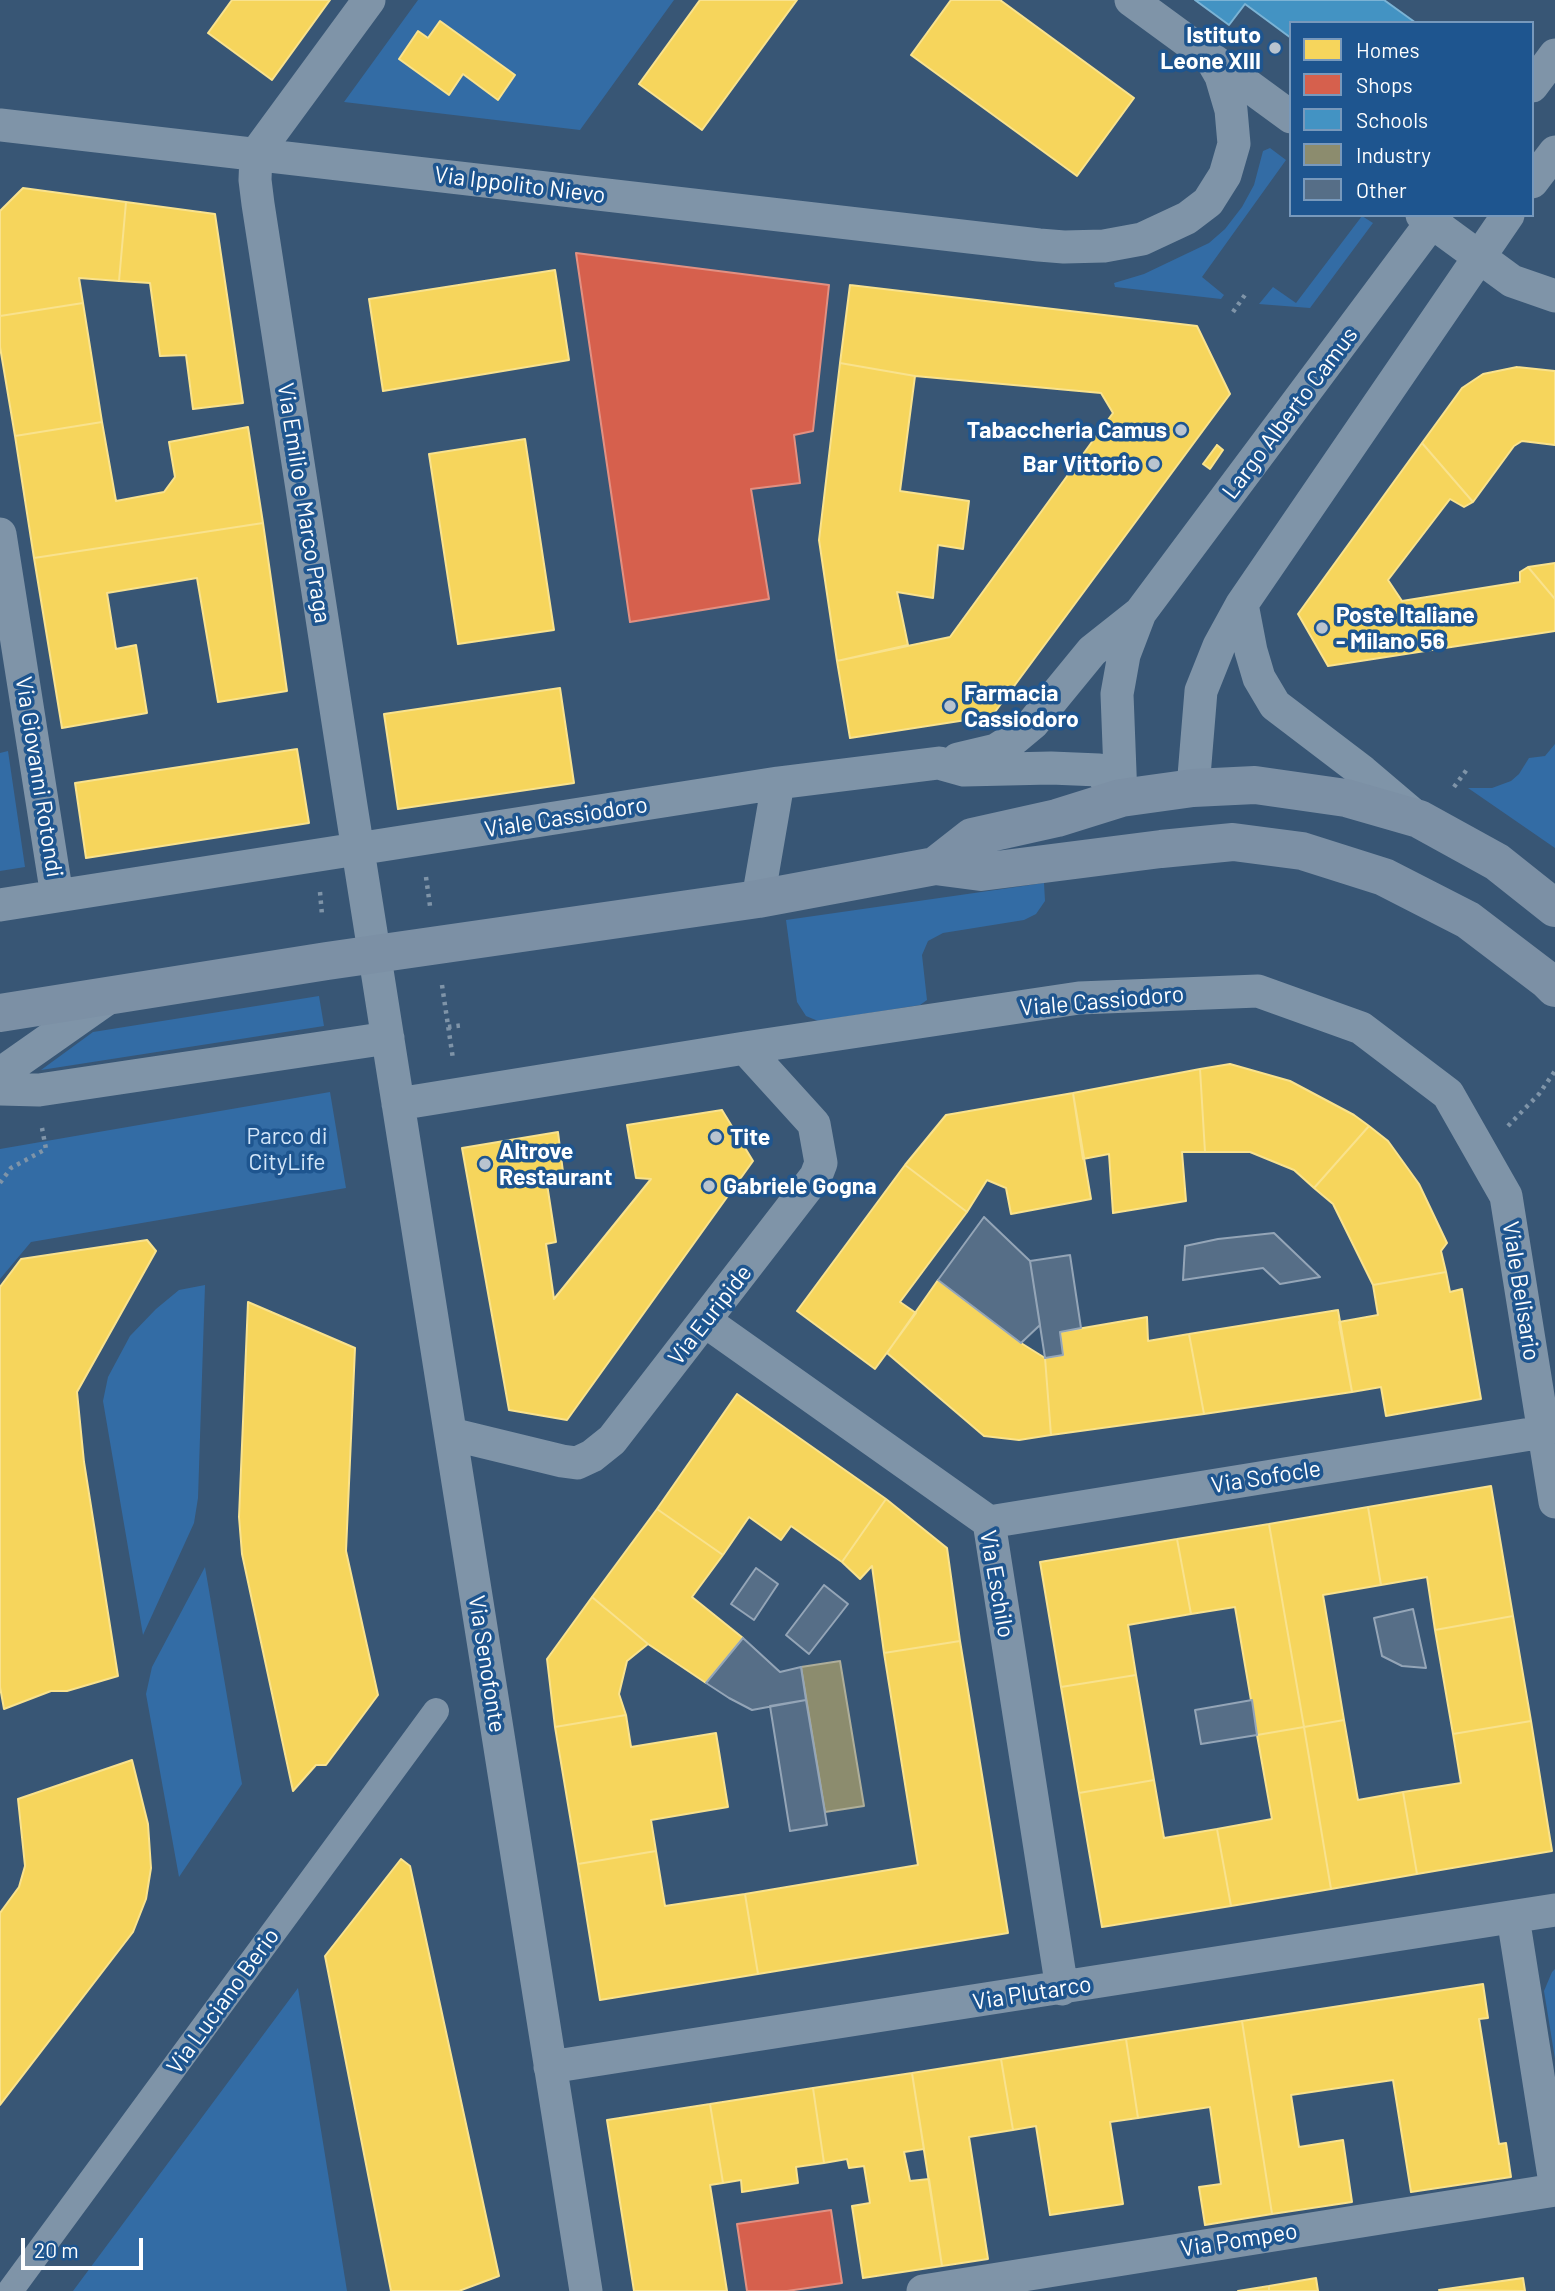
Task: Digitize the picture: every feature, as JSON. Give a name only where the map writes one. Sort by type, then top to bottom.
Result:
[{"type":"main road","points":[[935,866],[972,837],[1057,818],[1121,798],[1193,788],[1255,785],[1346,798],[1419,819],[1497,862],[1555,908]]},
{"type":"main road","points":[[1161,849],[1193,788]]},
{"type":"main road","points":[[1121,798],[1161,849]]},
{"type":"main road","points":[[0,1013],[314,963],[758,899],[935,866],[981,872],[1233,842],[1302,851],[1384,877],[1468,920],[1553,980]]},
{"type":"street","points":[[256,154],[369,0]]},
{"type":"street","points":[[1130,0],[1289,116]]},
{"type":"street","name":"Via Ippolito Nievo","points":[[0,125],[1039,245],[1085,247],[1133,242],[1174,226],[1198,211],[1217,191],[1231,160],[1233,127],[1221,76],[1213,62],[1200,51]]},
{"type":"street","points":[[1534,83],[1555,55]]},
{"type":"street","points":[[1534,179],[1555,152]]},
{"type":"street","name":"Via Emilio e Marco Praga","points":[[256,154],[254,180],[375,955]]},
{"type":"street","points":[[1193,788],[1201,691],[1219,646],[1242,604],[1507,217]]},
{"type":"street","points":[[1430,218],[1512,281],[1555,296]]},
{"type":"street","name":"Largo Alberto Camus","points":[[939,763],[996,750],[1015,738],[1032,723],[1092,652],[1140,612],[1430,218]]},
{"type":"street","name":"Via Giovanni Rotondi","points":[[0,534],[57,896]]},
{"type":"street","points":[[1242,604],[1256,669],[1275,705],[1419,819]]},
{"type":"street","name":"Largo Alberto Camus","points":[[1121,798],[1117,694],[1124,655],[1140,612]]},
{"type":"street","name":"Viale Cassiodoro","points":[[0,905],[778,783],[939,763],[964,770],[1099,770],[1121,798]]},
{"type":"street","points":[[758,899],[778,783]]},
{"type":"street","name":"Via Senofonte","points":[[375,955],[586,2291]]},
{"type":"street","name":"Viale Cassiodoro","points":[[398,1104],[1079,998],[1258,991],[1361,1028],[1448,1094]]},
{"type":"street","points":[[0,1074],[111,996]]},
{"type":"street","points":[[0,1089],[39,1090],[388,1038]]},
{"type":"street","name":"Via Euripide","points":[[451,1434],[577,1463],[592,1455],[612,1440],[816,1176],[821,1163],[814,1124],[745,1048]]},
{"type":"street","name":"Viale Belisario","points":[[1448,1094],[1506,1196],[1555,1502]]},
{"type":"street","name":"Via Eschilo","points":[[705,1321],[989,1522],[1062,1989]]},
{"type":"street","name":"Via Sofocle","points":[[989,1522],[1544,1432]]},
{"type":"street","name":"Via Luciano Berio","points":[[10,2291],[436,1711]]},
{"type":"street","name":"Via Plutarco","points":[[550,2067],[1555,1910]]},
{"type":"street","points":[[1513,1917],[1555,2183]]},
{"type":"street","name":"Via Pompeo","points":[[923,2291],[1555,2190]]},
{"type":"path","points":[[1233,312],[1247,292]]},
{"type":"path","points":[[1454,787],[1468,768]]},
{"type":"path","points":[[441,977],[454,1064]]},
{"type":"path","points":[[448,1027],[464,1025]]},
{"type":"path","points":[[1482,1153],[1539,1094],[1555,1072]]},
{"type":"path","points":[[0,1183],[11,1168],[46,1149],[41,1117]]},
{"type":"green space","points":[[418,0],[674,0],[580,130],[344,102]]},
{"type":"green space","points":[[1270,148],[1286,160],[1202,277],[1224,295],[1221,299],[1115,287],[1114,283],[1144,274],[1209,243],[1225,229],[1254,185],[1263,151]]},
{"type":"green space","points":[[1361,217],[1373,223],[1310,308],[1259,304],[1273,287],[1296,303]]},
{"type":"green space","points":[[1555,744],[1555,848],[1468,788],[1492,788],[1511,781],[1529,758],[1545,756]]},
{"type":"green space","points":[[8,751],[25,867],[0,871],[0,753]]},
{"type":"green space","points":[[1044,883],[1045,901],[1036,914],[1024,920],[943,933],[928,941],[922,955],[927,1000],[920,1005],[818,1021],[806,1016],[797,1002],[786,920]]},
{"type":"green space","points":[[319,996],[324,1026],[41,1070],[93,1032]]},
{"type":"green space","name":"Parco di CityLife","points":[[330,1092],[346,1188],[31,1242],[0,1279],[0,1149]]},
{"type":"green space","points":[[205,1285],[198,1498],[194,1523],[143,1635],[103,1401],[108,1377],[130,1336],[179,1290]]},
{"type":"green space","points":[[205,1567],[242,1784],[179,1877],[146,1694],[152,1667]]},
{"type":"green space","points":[[1555,1969],[1555,2059],[1544,1991]]},
{"type":"green space","points":[[298,1988],[347,2291],[73,2291]]},
{"type":"building: Homes","points":[[232,0],[330,0],[272,80],[208,33]]},
{"type":"building: Homes","points":[[700,0],[797,0],[702,130],[639,84]]},
{"type":"building: Homes","points":[[951,0],[1000,0],[1134,98],[1077,176],[911,55]]},
{"type":"building: Homes","points":[[440,21],[515,75],[498,100],[463,74],[449,95],[399,59],[418,31],[428,38]]},
{"type":"building: Homes","points":[[23,188],[126,202],[119,281],[79,278],[83,303],[0,316],[0,211]]},
{"type":"building: Homes","points":[[126,202],[215,214],[243,403],[193,409],[186,355],[160,356],[150,283],[119,281]]},
{"type":"building: Homes","points":[[555,270],[569,360],[383,391],[369,299]]},
{"type":"building: Homes","points":[[850,285],[1197,326],[1230,394],[992,716],[850,738],[837,661],[950,637],[1113,413],[1101,393],[915,376],[840,363]]},
{"type":"building: Homes","points":[[83,303],[102,422],[15,436],[0,347],[0,316]]},
{"type":"building: Homes","points":[[840,363],[915,376],[900,491],[969,501],[963,549],[938,545],[933,598],[897,592],[908,645],[837,661],[819,540]]},
{"type":"building: Homes","points":[[1517,367],[1555,371],[1555,445],[1522,441],[1514,446],[1473,502],[1422,443],[1462,388],[1483,374]]},
{"type":"building: Homes","points":[[102,422],[116,501],[164,492],[175,477],[169,442],[248,427],[263,523],[34,558],[15,436]]},
{"type":"building: Homes","points":[[525,439],[554,630],[458,644],[429,454]]},
{"type":"building: Homes","points":[[1422,443],[1473,502],[1464,507],[1450,499],[1388,580],[1402,601],[1520,582],[1520,572],[1528,567],[1555,599],[1555,631],[1328,666],[1298,614]]},
{"type":"building: Homes","points":[[1217,445],[1223,450],[1210,469],[1203,464]]},
{"type":"building: Homes","points":[[263,523],[287,691],[218,702],[197,578],[107,593],[116,649],[136,645],[147,713],[62,728],[34,558]]},
{"type":"building: Homes","points":[[1555,563],[1555,599],[1528,567]]},
{"type":"building: Homes","points":[[560,688],[574,783],[398,809],[384,714]]},
{"type":"building: Homes","points":[[297,749],[309,823],[86,858],[75,783]]},
{"type":"building: Homes","points":[[1230,1064],[1290,1081],[1354,1115],[1369,1126],[1314,1188],[1294,1170],[1250,1152],[1205,1152],[1200,1069]]},
{"type":"building: Homes","points":[[1200,1069],[1205,1152],[1182,1152],[1186,1201],[1113,1213],[1109,1154],[1083,1159],[1073,1093]]},
{"type":"building: Homes","points":[[1073,1093],[1091,1199],[1011,1214],[1006,1188],[987,1180],[967,1212],[905,1165],[946,1115]]},
{"type":"building: Homes","points":[[722,1110],[753,1161],[567,1420],[509,1410],[462,1148],[558,1132],[564,1180],[547,1184],[556,1242],[546,1244],[554,1299],[651,1179],[636,1178],[627,1125]]},
{"type":"building: Homes","points":[[1369,1126],[1388,1141],[1419,1184],[1447,1243],[1441,1251],[1446,1272],[1373,1285],[1333,1204],[1314,1188]]},
{"type":"building: Homes","points":[[905,1165],[967,1212],[900,1302],[916,1313],[875,1369],[797,1311]]},
{"type":"building: Homes","points":[[147,1240],[156,1251],[77,1392],[84,1462],[118,1676],[67,1691],[51,1691],[4,1709],[0,1687],[0,1287],[21,1259]]},
{"type":"building: Homes","points":[[1446,1272],[1450,1292],[1462,1289],[1481,1399],[1386,1416],[1381,1387],[1352,1392],[1339,1322],[1378,1315],[1373,1285]]},
{"type":"building: Homes","points":[[938,1280],[1045,1358],[1051,1435],[1019,1440],[984,1436],[887,1353]]},
{"type":"building: Homes","points":[[248,1302],[355,1348],[346,1551],[378,1695],[326,1765],[316,1765],[293,1791],[242,1554],[239,1517]]},
{"type":"building: Homes","points":[[1338,1310],[1352,1392],[1204,1414],[1189,1334]]},
{"type":"building: Homes","points":[[1147,1317],[1148,1341],[1189,1334],[1204,1414],[1051,1435],[1045,1358],[1063,1355],[1060,1332]]},
{"type":"building: Homes","points":[[737,1394],[886,1499],[842,1562],[791,1526],[781,1540],[749,1517],[723,1555],[657,1509]]},
{"type":"building: Homes","points":[[1491,1486],[1513,1616],[1435,1630],[1427,1577],[1381,1585],[1368,1507]]},
{"type":"building: Homes","points":[[886,1499],[947,1548],[960,1641],[884,1653],[872,1566],[860,1579],[842,1562]]},
{"type":"building: Homes","points":[[1368,1507],[1381,1585],[1323,1595],[1344,1720],[1304,1727],[1269,1524]]},
{"type":"building: Homes","points":[[657,1509],[723,1555],[692,1597],[743,1638],[706,1683],[648,1644],[592,1597]]},
{"type":"building: Homes","points":[[1269,1524],[1304,1727],[1257,1735],[1235,1607],[1191,1614],[1177,1539]]},
{"type":"building: Homes","points":[[1177,1539],[1191,1614],[1128,1625],[1136,1675],[1061,1687],[1040,1562]]},
{"type":"building: Homes","points":[[592,1597],[648,1644],[627,1661],[619,1694],[626,1715],[555,1727],[547,1659]]},
{"type":"building: Homes","points":[[1513,1616],[1531,1721],[1453,1734],[1435,1630]]},
{"type":"building: Homes","points":[[960,1641],[1008,1933],[758,1974],[745,1894],[918,1865],[884,1653]]},
{"type":"building: Homes","points":[[1136,1675],[1154,1780],[1079,1793],[1061,1687]]},
{"type":"building: Homes","points":[[626,1715],[631,1747],[716,1733],[728,1807],[651,1820],[656,1851],[578,1864],[555,1727]]},
{"type":"building: Homes","points":[[1344,1720],[1358,1800],[1403,1792],[1417,1874],[1331,1889],[1304,1727]]},
{"type":"building: Homes","points":[[1531,1721],[1552,1851],[1417,1874],[1403,1792],[1461,1783],[1453,1734]]},
{"type":"building: Homes","points":[[1304,1727],[1331,1889],[1231,1906],[1217,1829],[1272,1819],[1257,1735]]},
{"type":"building: Homes","points":[[132,1760],[148,1824],[151,1868],[146,1899],[133,1932],[0,2105],[0,1913],[19,1887],[25,1866],[18,1799]]},
{"type":"building: Homes","points":[[1154,1780],[1164,1838],[1217,1829],[1231,1906],[1102,1927],[1079,1793]]},
{"type":"building: Homes","points":[[656,1851],[665,1906],[745,1894],[758,1974],[600,2000],[578,1864]]},
{"type":"building: Homes","points":[[401,1859],[410,1866],[499,2276],[459,2291],[391,2291],[325,1956]]},
{"type":"building: Homes","points":[[1483,1984],[1488,2018],[1479,2019],[1499,2144],[1506,2143],[1511,2177],[1411,2192],[1393,2080],[1291,2095],[1299,2147],[1343,2140],[1352,2202],[1272,2214],[1242,2021]]},
{"type":"building: Homes","points":[[1242,2021],[1272,2214],[1205,2225],[1199,2187],[1221,2184],[1210,2107],[1138,2118],[1126,2039]]},
{"type":"building: Homes","points":[[1126,2039],[1138,2118],[1110,2122],[1123,2204],[1050,2215],[1036,2126],[1013,2130],[1001,2059]]},
{"type":"building: Homes","points":[[1001,2059],[1013,2130],[969,2137],[988,2259],[942,2266],[912,2073]]},
{"type":"building: Homes","points":[[912,2073],[924,2149],[904,2152],[910,2181],[929,2179],[942,2266],[863,2278],[852,2206],[870,2203],[864,2166],[849,2168],[847,2159],[824,2163],[813,2088]]},
{"type":"building: Homes","points":[[813,2088],[824,2163],[796,2167],[798,2183],[742,2192],[741,2180],[723,2183],[710,2104]]},
{"type":"building: Homes","points":[[710,2104],[723,2183],[710,2185],[727,2291],[634,2291],[607,2120]]},
{"type":"building: Homes","points":[[1316,2278],[1318,2291],[1269,2291],[1269,2286]]},
{"type":"building: Homes","points":[[1523,2278],[1525,2291],[1439,2290]]},
{"type":"building: Homes","points":[[1269,2286],[1269,2291],[1238,2291]]},
{"type":"building: Shops","points":[[576,253],[829,285],[813,431],[794,435],[800,483],[751,489],[769,599],[630,622]]},
{"type":"building: Shops","points":[[831,2210],[842,2283],[787,2291],[747,2291],[737,2224]]},
{"type":"building: Schools","points":[[1195,0],[1384,0],[1413,21],[1289,21],[1289,37],[1245,4],[1229,25]]},
{"type":"building: Industry","points":[[840,1661],[864,1806],[825,1812],[801,1667]]},
{"type":"building: Other","points":[[984,1217],[1030,1261],[1040,1325],[1021,1343],[938,1280]]},
{"type":"building: Other","points":[[1274,1233],[1320,1277],[1280,1284],[1263,1268],[1183,1280],[1185,1246],[1218,1239]]},
{"type":"building: Other","points":[[1070,1255],[1081,1328],[1060,1332],[1063,1355],[1045,1358],[1030,1261]]},
{"type":"building: Other","points":[[756,1568],[778,1584],[754,1620],[731,1604]]},
{"type":"building: Other","points":[[824,1585],[848,1604],[809,1654],[786,1635]]},
{"type":"building: Other","points":[[1413,1609],[1426,1668],[1402,1666],[1382,1656],[1374,1618]]},
{"type":"building: Other","points":[[743,1638],[780,1672],[801,1667],[806,1700],[752,1710],[706,1683]]},
{"type":"building: Other","points":[[806,1700],[827,1825],[790,1831],[770,1706]]},
{"type":"building: Other","points":[[1252,1700],[1257,1735],[1201,1744],[1195,1710]]},
{"type":"place","name":"Istituto Leone XIII","points":[[1275,48]]},
{"type":"place","name":"Tabaccheria Camus","points":[[1181,430]]},
{"type":"place","name":"Bar Vittorio","points":[[1154,464]]},
{"type":"place","name":"Poste Italiane - Milano 56","points":[[1322,628]]},
{"type":"place","name":"Farmacia Cassiodoro","points":[[950,706]]},
{"type":"place","name":"Tite","points":[[716,1137]]},
{"type":"place","name":"Altrove Restaurant","points":[[485,1164]]},
{"type":"place","name":"Gabriele Gogna","points":[[709,1186]]}]
